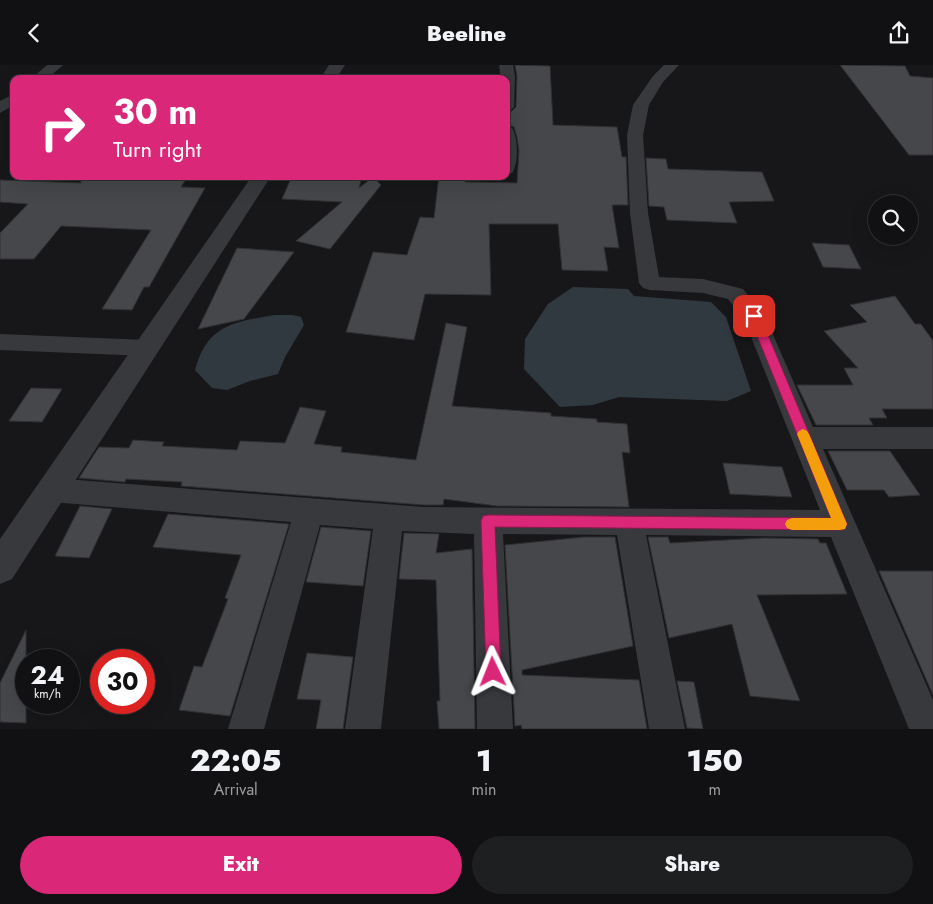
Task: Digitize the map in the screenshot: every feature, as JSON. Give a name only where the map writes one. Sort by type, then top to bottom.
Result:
[{"type":"street","points":[[43,75],[56,65]]},
{"type":"street","points":[[672,65],[658,79],[641,105],[635,135],[639,213],[650,283],[703,286],[735,294],[754,316],[900,668],[928,729]]},
{"type":"street","points":[[0,568],[259,180]]},
{"type":"street","points":[[0,342],[147,348]]},
{"type":"street","points":[[805,438],[933,438]]},
{"type":"street","points":[[52,490],[424,520],[840,524]]},
{"type":"street","points":[[246,729],[309,511]]},
{"type":"street","points":[[364,729],[389,517]]},
{"type":"street","points":[[488,521],[495,729]]},
{"type":"street","points":[[629,522],[667,729]]},
{"type":"shaded area","points":[[573,287],[628,289],[634,296],[711,302],[726,317],[751,391],[727,401],[619,397],[593,405],[560,407],[524,369],[525,339],[548,304]]},
{"type":"shaded area","points":[[275,315],[301,317],[304,325],[285,357],[278,374],[250,381],[227,390],[212,388],[195,370],[200,355],[207,343],[224,328],[246,320]]},
{"type":"building","points":[[515,65],[550,66],[553,125],[617,127],[622,157],[626,157],[628,205],[612,205],[619,248],[604,247],[608,271],[562,270],[558,224],[489,224],[491,295],[425,294],[414,340],[346,332],[373,252],[407,255],[420,217],[434,218],[439,180],[517,183],[519,150],[514,127],[510,126],[510,112],[516,107],[517,76]]},
{"type":"building","points":[[840,65],[905,66],[910,76],[933,78],[933,155],[909,155]]},
{"type":"building","points":[[646,158],[666,159],[668,169],[762,172],[774,201],[729,202],[737,223],[667,220],[664,207],[649,206]]},
{"type":"building","points":[[0,180],[81,183],[81,180],[185,180],[181,187],[205,188],[149,287],[144,287],[132,310],[102,309],[151,230],[61,226],[34,259],[0,259],[0,233],[28,204],[0,202]]},
{"type":"building","points":[[290,180],[361,180],[359,188],[369,180],[376,180],[381,185],[330,249],[296,241],[342,202],[282,199]]},
{"type":"building","points":[[812,243],[849,245],[861,269],[823,267]]},
{"type":"building","points":[[237,248],[294,252],[244,319],[198,329]]},
{"type":"building","points":[[895,296],[915,324],[921,324],[933,341],[933,409],[882,409],[887,418],[869,418],[873,425],[816,425],[797,385],[853,385],[844,368],[858,368],[824,331],[867,322],[850,305]]},
{"type":"building","points":[[446,323],[467,327],[452,406],[551,413],[551,416],[597,419],[597,422],[627,424],[630,453],[622,452],[629,507],[497,506],[444,499],[443,505],[424,505],[181,486],[182,482],[126,479],[125,482],[79,478],[99,447],[129,448],[133,440],[164,442],[162,446],[237,450],[240,441],[285,443],[300,407],[326,411],[314,444],[342,447],[341,452],[416,460]]},
{"type":"building","points":[[31,388],[62,389],[42,422],[9,421]]},
{"type":"building","points":[[828,451],[890,451],[920,495],[889,497],[884,490],[847,490]]},
{"type":"building","points":[[723,463],[782,467],[792,497],[730,494]]},
{"type":"building","points":[[80,506],[112,509],[89,558],[55,556]]},
{"type":"building","points":[[168,514],[289,524],[230,716],[179,710],[194,666],[202,667],[228,599],[225,598],[241,555],[153,547]]},
{"type":"building","points":[[321,527],[371,531],[363,586],[306,582]]},
{"type":"building","points":[[404,533],[439,534],[436,553],[472,549],[475,729],[439,729],[437,701],[440,701],[436,580],[399,579]]},
{"type":"building","points":[[584,537],[615,537],[633,646],[522,670],[522,675],[639,680],[647,729],[522,729],[521,725],[515,726],[505,545]]},
{"type":"building","points":[[648,537],[668,537],[670,543],[764,538],[818,539],[820,543],[826,543],[847,594],[757,595],[800,701],[750,696],[732,624],[669,638]]},
{"type":"building","points":[[879,571],[933,571],[933,695]]},
{"type":"building","points":[[26,630],[26,649],[17,649]]},
{"type":"building","points":[[15,652],[15,714],[26,714],[26,723],[0,722],[0,683]]},
{"type":"building","points":[[307,653],[353,657],[343,729],[316,729],[321,700],[297,699]]},
{"type":"building","points":[[677,681],[694,682],[703,729],[687,728]]},
{"type":"slow traffic","points":[[792,524],[840,524],[803,434]]},
{"type":"route","points":[[493,672],[488,521],[840,524],[754,316]]}]
